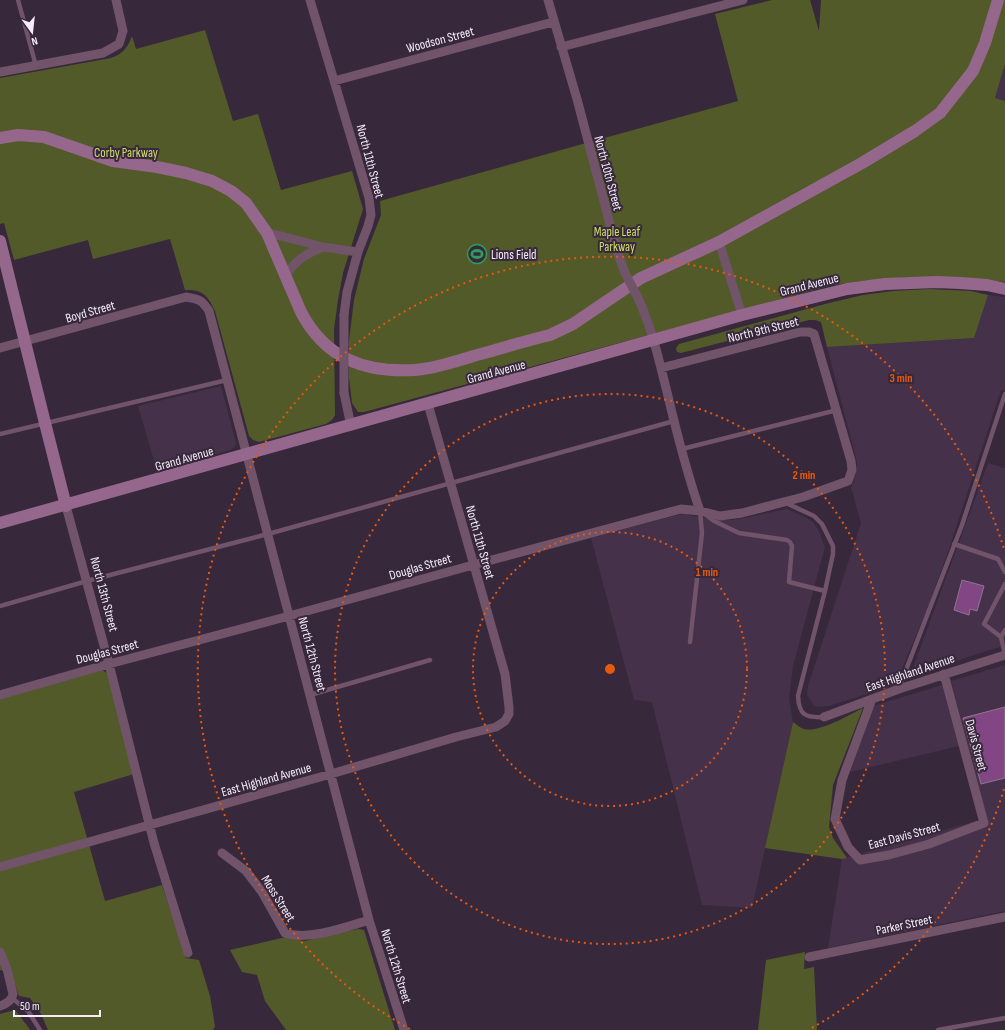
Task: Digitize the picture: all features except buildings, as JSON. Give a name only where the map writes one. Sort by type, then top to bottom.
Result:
[{"type":"street","points":[[0,72],[103,53],[119,44],[124,30],[116,0]]},
{"type":"street","name":"North 11th Street","points":[[310,0],[369,198],[371,215],[358,252],[347,292],[344,315],[344,393],[351,426]]},
{"type":"street","name":"North 10th Street","points":[[548,0],[577,99],[617,251],[625,273],[646,315],[700,511]]},
{"type":"street","points":[[561,47],[743,0]]},
{"type":"street","points":[[0,138],[18,135],[44,137],[113,161],[157,167],[186,173],[212,181],[231,191],[246,203],[267,233],[307,323],[317,337],[340,356],[361,364],[385,370],[416,370],[443,365],[550,335],[573,324],[641,278],[719,242],[862,163],[915,131],[940,114],[973,71],[985,43],[998,0]]},
{"type":"street","name":"Woodson Street","points":[[334,81],[554,22]]},
{"type":"street","points":[[267,233],[323,247],[358,252]]},
{"type":"street","name":"North 13th Street","points":[[0,241],[26,342],[44,423],[109,664],[150,825],[188,953]]},
{"type":"street","points":[[719,242],[742,315]]},
{"type":"street","points":[[286,274],[306,254],[323,247]]},
{"type":"street","name":"Grand Avenue","points":[[0,523],[66,506],[742,315],[847,289],[886,284],[937,282],[987,285],[1005,289]]},
{"type":"street","name":"Boyd Street","points":[[0,348],[186,297]]},
{"type":"street","name":"North 12th Street","points":[[186,297],[197,298],[204,303],[209,311],[369,920],[404,1030]]},
{"type":"street","name":"North 9th Street","points":[[661,368],[800,332],[809,332],[814,334],[851,461],[852,470],[848,481]]},
{"type":"street","name":"North 11th Street","points":[[428,404],[505,674],[507,688]]},
{"type":"street","name":"Douglas Street","points":[[0,695],[473,564],[681,509],[700,511],[720,516],[742,513],[784,502],[848,481]]},
{"type":"street","name":"East Highland Avenue","points":[[824,716],[899,689],[1005,655]]},
{"type":"street","name":"Davis Street","points":[[944,674],[984,823]]},
{"type":"street","name":"East Highland Avenue","points":[[0,867],[331,774],[456,737],[496,727],[505,721],[509,714],[507,688]]},
{"type":"street","name":"East Davis Street","points":[[872,699],[842,780],[835,819],[848,847],[860,860],[889,855],[929,844],[984,823]]},
{"type":"street","name":"Moss Street","points":[[222,853],[246,871],[262,892],[285,933],[293,935],[307,935],[333,930],[369,920]]},
{"type":"street","name":"Parker Street","points":[[809,957],[1005,917]]},
{"type":"street","points":[[0,952],[7,969],[13,994],[12,998],[6,1004],[0,1006]]},
{"type":"lane","points":[[18,0],[36,66]]},
{"type":"lane","points":[[0,434],[227,380]]},
{"type":"lane","points":[[899,689],[954,544],[1005,394]]},
{"type":"lane","points":[[682,449],[837,410]]},
{"type":"lane","points":[[0,606],[268,534],[674,421]]},
{"type":"lane","points":[[784,502],[814,516],[822,524],[833,546],[833,554],[825,591],[798,696],[798,706],[803,713],[813,717],[824,716]]},
{"type":"lane","points":[[700,511],[714,521],[739,533],[787,540],[792,546],[789,582],[825,591]]},
{"type":"lane","points":[[690,642],[702,533],[700,511]]},
{"type":"lane","points":[[954,544],[998,559],[1005,572]]},
{"type":"lane","points":[[1005,584],[984,624],[1001,637],[1005,655]]},
{"type":"lane","points":[[1001,637],[1005,630]]},
{"type":"lane","points":[[310,695],[430,660]]},
{"type":"lane","points":[[12,998],[28,1011],[40,1030]]},
{"type":"lane","points":[[938,1030],[1005,1018]]},
{"type":"shaded area","points":[[1005,64],[1005,101],[995,98]]},
{"type":"shaded area","points":[[988,295],[1005,297],[1005,391],[1001,390],[950,546],[927,610],[895,685],[829,706],[816,707],[807,695],[808,686],[861,523],[851,487],[856,474],[857,462],[827,347],[974,338]]},
{"type":"shaded area","points":[[221,386],[236,443],[235,447],[230,450],[157,471],[138,406]]},
{"type":"shaded area","points":[[988,463],[1005,468],[1005,645],[911,676],[913,668]]},
{"type":"shaded area","points":[[787,509],[813,522],[819,531],[825,547],[793,666],[789,699],[793,722],[752,908],[702,905],[652,702],[634,700],[591,538],[685,513],[693,516],[720,520],[733,520]]},
{"type":"shaded area","points":[[1005,665],[1005,911],[828,948],[842,859],[987,818],[951,681]]},
{"type":"shaded area","points":[[942,685],[959,746],[850,772],[873,706]]},
{"type":"green space","name":"Maple Leaf Parkway","points":[[772,0],[810,0],[819,31],[821,0],[1005,0],[1005,64],[995,98],[1005,101],[1005,282],[983,279],[919,277],[833,285],[364,412],[358,412],[352,403],[349,378],[349,341],[354,300],[364,259],[381,215],[380,201],[738,101],[715,14]]},
{"type":"green space","name":"Corby Parkway","points":[[205,30],[233,121],[258,114],[281,190],[352,171],[363,209],[343,273],[334,329],[335,415],[332,420],[326,424],[259,442],[253,440],[249,436],[215,311],[210,301],[204,294],[201,292],[185,290],[170,239],[93,259],[88,240],[14,260],[4,223],[0,224],[0,78],[111,58],[124,50],[129,44],[132,36],[136,49]]},
{"type":"green space","points":[[929,289],[971,291],[988,295],[974,338],[827,347],[821,322],[809,320],[681,353],[677,352],[676,348],[679,344],[863,295],[893,291]]},
{"type":"green space","points":[[102,670],[107,673],[134,774],[74,792],[105,901],[162,885],[186,958],[199,960],[210,996],[215,1026],[213,1030],[48,1030],[41,1014],[30,998],[19,996],[11,973],[0,970],[0,698]]},
{"type":"green space","points":[[863,708],[833,785],[829,827],[833,838],[847,858],[842,859],[765,848],[793,722],[804,729],[810,730],[834,723]]},
{"type":"green space","points":[[358,929],[364,930],[395,1030],[286,1030],[265,1001],[257,975],[242,972],[230,950],[286,937],[304,941]]},
{"type":"green space","points":[[805,952],[804,969],[814,967],[817,1030],[758,1030],[766,960]]},
{"type":"green space","points":[[15,1010],[30,1030],[0,1030],[0,1014]]},
{"type":"place","name":"Lions Field","points":[[477,254]]}]
